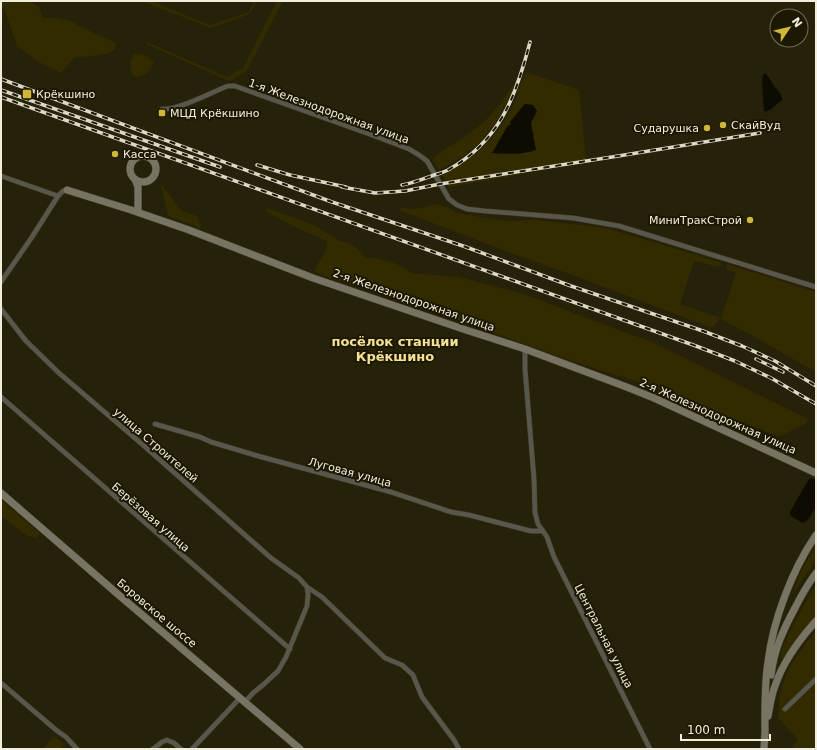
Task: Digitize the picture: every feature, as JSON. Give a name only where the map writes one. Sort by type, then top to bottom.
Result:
[{"type":"street","name":"1-я Железнодорожная улица","points":[[162,109],[169,110],[228,86],[237,86],[409,149],[427,161],[449,199],[464,208],[573,218],[619,226],[816,288]]},
{"type":"street","points":[[138,212],[140,185],[131,173],[131,166],[136,158],[140,156],[148,157],[154,162],[156,173],[151,180],[140,185]]},
{"type":"street","points":[[1,176],[58,196],[32,238],[1,282]]},
{"type":"street","name":"2-я Железнодорожная улица","points":[[58,196],[61,192],[67,190],[138,212],[195,232],[313,278],[525,349],[654,398],[816,473]]},
{"type":"street","name":"улица Строителей","points":[[1,309],[26,341],[59,373],[271,558],[322,597],[385,658],[402,665],[413,675],[422,697],[459,749]]},
{"type":"street","name":"Центральная улица","points":[[525,349],[525,369],[534,479],[535,513],[538,524],[547,538],[554,557],[650,749]]},
{"type":"street","name":"Берёзовая улица","points":[[1,398],[290,649]]},
{"type":"street","name":"Луговая улица","points":[[155,424],[258,456],[391,492],[451,512],[476,516],[531,532],[543,531]]},
{"type":"street","name":"Боровское шоссе","points":[[1,493],[300,749]]},
{"type":"street","points":[[765,732],[765,695],[768,662],[773,633],[785,596],[801,559],[816,535]]},
{"type":"street","points":[[764,749],[768,694],[776,648],[788,621],[816,573]]},
{"type":"street","points":[[192,749],[242,700],[253,693],[278,671],[290,649],[307,606],[307,587]]},
{"type":"street","points":[[765,732],[773,691],[779,674],[794,648],[815,624]]},
{"type":"street","points":[[785,709],[816,679]]},
{"type":"street","points":[[1,682],[56,730],[66,736],[77,749]]},
{"type":"street","points":[[153,749],[164,740],[174,743],[181,749]]},
{"type":"shaded area","points":[[1,1],[29,1],[39,7],[43,18],[56,18],[71,21],[112,41],[116,44],[116,48],[111,52],[101,55],[75,57],[61,73],[39,62],[17,46],[5,11],[1,6]]},
{"type":"shaded area","points":[[142,1],[151,1],[210,25],[249,12],[254,1],[257,1],[250,14],[211,28]]},
{"type":"shaded area","points":[[277,1],[283,1],[246,72],[229,81],[146,44],[147,42],[227,77],[243,68]]},
{"type":"shaded area","points":[[134,54],[146,55],[154,63],[144,75],[134,77],[131,71],[131,60]]},
{"type":"shaded area","points":[[526,72],[579,90],[586,160],[506,177],[449,187],[442,175],[467,160],[488,142],[497,131],[512,108]]},
{"type":"shaded area","points":[[765,73],[781,94],[782,100],[770,110],[764,112],[762,80]]},
{"type":"shaded area","points":[[519,77],[505,108],[480,143],[469,152],[439,170],[433,160],[435,157],[480,125],[498,106]]},
{"type":"shaded area","points":[[525,104],[533,105],[537,111],[531,123],[536,150],[531,152],[508,154],[492,153],[507,127],[511,124],[510,122]]},
{"type":"shaded area","points":[[162,185],[182,211],[197,216],[201,226],[200,228],[168,216]]},
{"type":"shaded area","points":[[436,204],[448,207],[456,213],[505,221],[537,220],[606,228],[720,262],[721,264],[719,267],[694,261],[680,304],[720,318],[712,328],[399,210],[403,208],[416,209]]},
{"type":"shaded area","points":[[267,208],[314,225],[340,241],[349,243],[358,249],[366,258],[375,258],[392,262],[412,273],[459,277],[524,294],[648,340],[808,419],[806,423],[783,435],[777,436],[648,385],[578,363],[435,312],[321,275],[314,271],[327,248],[327,242],[265,211]]},
{"type":"shaded area","points":[[727,264],[816,292],[816,372],[721,319],[736,273],[726,269]]},
{"type":"shaded area","points":[[810,478],[816,480],[816,507],[808,520],[803,523],[791,516],[790,512]]},
{"type":"shaded area","points":[[1,500],[39,533],[37,538],[27,536],[1,516]]},
{"type":"shaded area","points":[[816,544],[816,560],[792,595],[799,576]]},
{"type":"shaded area","points":[[816,584],[816,620],[782,660],[781,652],[794,623]]},
{"type":"shaded area","points":[[816,631],[816,749],[792,749],[798,740],[778,718],[781,691],[792,664]]},
{"type":"shaded area","points":[[54,736],[64,744],[60,749],[43,749]]},
{"type":"railway","points":[[402,185],[448,170],[466,158],[481,145],[493,131],[512,99],[519,81],[530,42]]},
{"type":"railway","points":[[1,79],[332,202],[466,247],[571,286],[703,331],[775,361],[816,386]]},
{"type":"railway","points":[[1,90],[220,167]]},
{"type":"railway","points":[[1,97],[696,346],[735,361],[771,378],[816,404]]},
{"type":"railway","points":[[342,187],[375,193],[405,191],[440,184],[760,133]]},
{"type":"railway","points":[[257,165],[290,175],[346,187]]},
{"type":"railway","points":[[756,359],[783,372]]},
{"type":"place","name":"Крёкшино","points":[[27,94]]},
{"type":"place","name":"МЦД Крёкшино","points":[[162,113]]},
{"type":"place","name":"СкайВуд","points":[[723,125]]},
{"type":"place","name":"Сударушка","points":[[707,128]]},
{"type":"place","name":"Касса","points":[[115,154]]},
{"type":"place","name":"МиниТракСтрой","points":[[750,220]]},
{"type":"district","name":"посёлок станции Крёкшино","points":[[395,348]]}]
